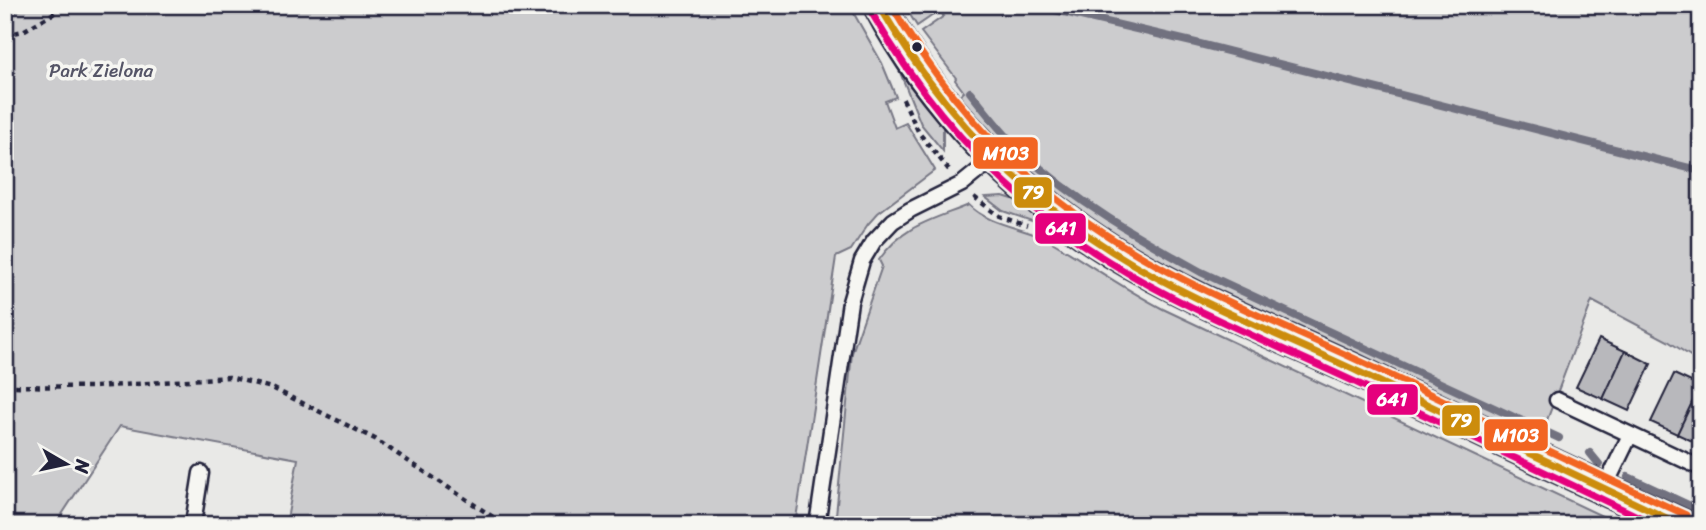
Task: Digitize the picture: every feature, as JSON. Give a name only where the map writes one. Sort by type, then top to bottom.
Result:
[{"type":"street","points":[[879,5],[927,80],[994,158],[1049,207],[1091,238],[1138,267],[1217,307],[1682,525]]},
{"type":"lane","points":[[817,525],[850,302],[862,261],[892,221],[962,184],[994,158]]},
{"type":"lane","points":[[1556,400],[1701,468]]},
{"type":"lane","points":[[1604,489],[1630,435]]},
{"type":"lane","points":[[196,525],[194,517],[201,473]]},
{"type":"path","points":[[5,35],[23,31],[68,5]]},
{"type":"path","points":[[5,386],[95,387],[229,377],[272,388],[375,439],[505,525]]},
{"type":"green space","name":"Park Zielona","points":[[5,5],[849,5],[882,63],[896,97],[885,101],[895,128],[906,123],[935,170],[878,213],[851,250],[836,257],[795,525],[286,525],[298,459],[120,426],[55,525],[5,525]]},
{"type":"green space","points":[[904,5],[1701,5],[1701,363],[1668,341],[1592,301],[1538,444],[1188,278],[1113,237],[1052,192],[994,139],[958,97],[964,92],[921,32],[944,16],[939,11],[917,26]]},
{"type":"green space","points":[[893,55],[943,121],[943,151],[921,124]]},
{"type":"green space","points":[[1003,196],[1019,201],[1055,229],[1003,211],[985,197]]},
{"type":"green space","points":[[969,205],[987,218],[1052,242],[1163,309],[1621,525],[835,525],[852,353],[882,266],[879,260],[888,248],[908,231]]},
{"type":"building","points":[[1599,339],[1625,351],[1603,399],[1576,387]]},
{"type":"building","points":[[1625,351],[1651,364],[1629,411],[1603,399]]},
{"type":"building","points":[[1674,374],[1700,386],[1677,434],[1651,422]]},
{"type":"building","points":[[1701,387],[1701,445],[1677,434]]},
{"type":"waterway","points":[[5,12],[24,5]]},
{"type":"waterway","points":[[1034,5],[1196,43],[1701,171]]},
{"type":"waterway","points":[[970,92],[995,124],[1043,171],[1108,218],[1154,246],[1201,272],[1559,438]]},
{"type":"waterway","points":[[1590,453],[1599,464]]},
{"type":"waterway","points":[[1628,477],[1701,511]]},
{"type":"transit line","name":"79","points":[[879,5],[926,77],[981,143],[1043,202],[1113,252],[1204,302],[1361,373],[1681,525]]},
{"type":"transit line","name":"M103","points":[[891,5],[937,75],[990,138],[1051,195],[1119,243],[1210,293],[1686,515]]},
{"type":"transit line","name":"641","points":[[870,10],[918,84],[973,150],[1036,210],[1071,237],[1138,279],[1199,311],[1656,525]]}]
